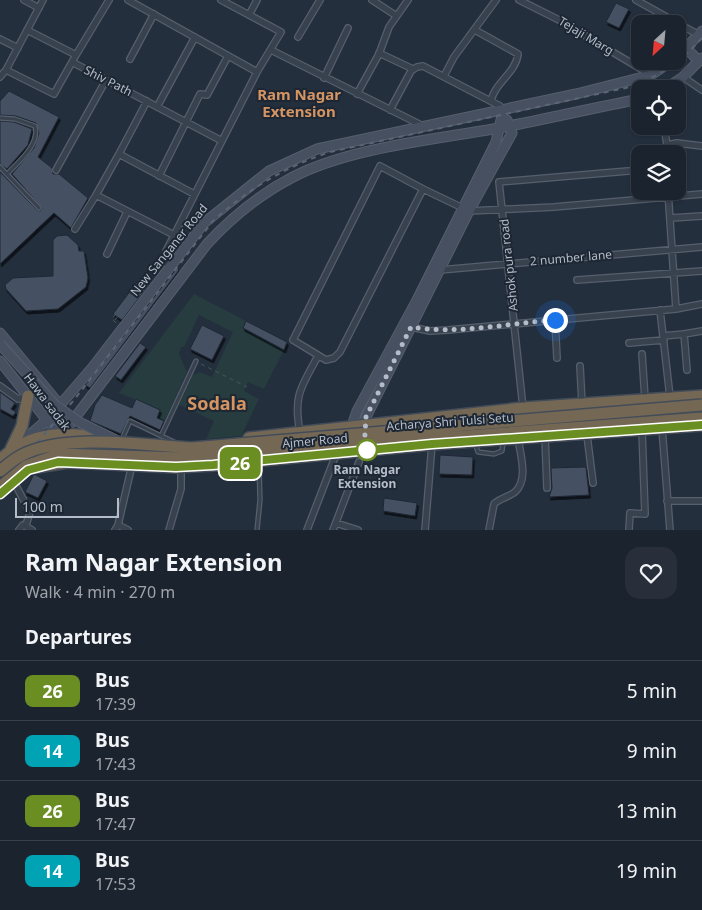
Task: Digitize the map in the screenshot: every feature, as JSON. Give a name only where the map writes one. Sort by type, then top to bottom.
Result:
[{"type":"highway","points":[[3,457],[18,437],[28,396]]},
{"type":"highway","name":"Ajmer Road","points":[[3,457],[21,444],[56,432],[71,430],[124,442],[177,444],[463,416],[523,408],[702,396]]},
{"type":"highway","name":"Acharya Shri Tulsi Setu","points":[[0,470],[22,455],[56,444],[124,442],[192,448],[702,405]]},
{"type":"highway","name":"Acharya Shri Tulsi Setu","points":[[0,486],[26,466],[60,454],[180,458],[702,418]]},
{"type":"highway","name":"Ajmer Road","points":[[0,494],[28,470],[44,464],[69,462],[181,467],[432,444],[587,435],[702,425]]},
{"type":"main road","points":[[679,80],[701,59],[686,48],[701,33]]},
{"type":"main road","name":"New Sanganer Road","points":[[21,444],[47,420],[92,368],[204,223],[220,208],[269,170],[317,149],[422,126],[504,111],[651,75],[658,70]]},
{"type":"main road","name":"New Sanganer Road","points":[[71,430],[207,244],[228,221],[251,203],[293,177],[324,164],[379,151],[631,101]]},
{"type":"main road","points":[[364,450],[366,417],[440,270],[465,209],[504,127],[504,111]]},
{"type":"main road","points":[[342,452],[350,426],[465,209]]},
{"type":"main road","name":"Hawa sadak","points":[[0,333],[60,404]]},
{"type":"main road","points":[[0,344],[55,405],[79,422],[124,442]]},
{"type":"main road","name":"Hawa sadak","points":[[0,361],[56,432],[69,462]]},
{"type":"main road","points":[[60,404],[82,463]]},
{"type":"street","points":[[24,0],[39,8]]},
{"type":"street","points":[[0,77],[6,70],[43,0]]},
{"type":"street","points":[[72,62],[109,0]]},
{"type":"street","points":[[128,0],[257,72]]},
{"type":"street","points":[[168,270],[165,254],[174,235],[257,72],[281,32],[221,0]]},
{"type":"street","points":[[249,15],[258,0]]},
{"type":"street","points":[[298,37],[320,0]]},
{"type":"street","points":[[372,0],[396,15]]},
{"type":"street","points":[[357,94],[379,53],[396,15],[408,0]]},
{"type":"street","points":[[444,76],[454,57],[496,0]]},
{"type":"street","name":"Tejaji Marg","points":[[519,0],[559,20],[651,75]]},
{"type":"street","points":[[636,0],[701,33]]},
{"type":"street","points":[[130,59],[154,14]]},
{"type":"street","points":[[324,78],[348,28]]},
{"type":"street","points":[[28,30],[76,55]]},
{"type":"street","points":[[475,30],[518,54],[513,68],[497,85],[491,101]]},
{"type":"street","points":[[157,107],[195,37]]},
{"type":"street","points":[[0,39],[18,48]]},
{"type":"street","points":[[271,50],[422,126]]},
{"type":"street","points":[[379,53],[413,69],[423,66],[491,101],[500,106],[504,111]]},
{"type":"street","points":[[159,176],[200,94],[206,95],[228,56]]},
{"type":"street","name":"Shiv Path","points":[[6,70],[54,94],[72,62],[222,141]]},
{"type":"street","points":[[390,110],[413,69]]},
{"type":"street","points":[[683,77],[702,90]]},
{"type":"street","points":[[56,170],[106,80]]},
{"type":"street","points":[[75,229],[148,102]]},
{"type":"street","points":[[665,135],[667,145],[677,143],[702,146]]},
{"type":"street","points":[[119,154],[194,194]]},
{"type":"street","points":[[423,190],[340,352],[334,358],[326,360],[293,340],[380,166],[423,190],[465,209],[503,210],[631,198]]},
{"type":"street","name":"Ashok pura road","points":[[523,408],[499,182],[631,171]]},
{"type":"street","points":[[96,194],[127,212],[174,235]]},
{"type":"street","points":[[686,194],[702,194]]},
{"type":"street","points":[[670,200],[676,308]]},
{"type":"street","points":[[107,254],[127,212]]},
{"type":"street","points":[[671,218],[702,216]]},
{"type":"street","name":"2 number lane","points":[[440,270],[702,247]]},
{"type":"street","points":[[577,280],[702,270]]},
{"type":"street","points":[[411,327],[448,330],[515,322],[660,310],[702,304]]},
{"type":"street","points":[[660,310],[670,397]]},
{"type":"street","points":[[555,320],[557,358]]},
{"type":"street","points":[[629,344],[702,331]]},
{"type":"street","points":[[684,334],[687,370]]},
{"type":"street","points":[[642,354],[644,399]]},
{"type":"street","points":[[300,432],[296,410],[297,398],[318,356]]},
{"type":"street","points":[[580,366],[582,404]]},
{"type":"street","points":[[0,386],[18,399],[28,396]]},
{"type":"street","points":[[662,428],[670,530]]},
{"type":"street","points":[[629,530],[630,513],[646,514],[642,430]]},
{"type":"street","points":[[587,435],[593,483]]},
{"type":"street","points":[[545,437],[547,488]]},
{"type":"street","points":[[489,530],[494,504],[515,492],[523,476],[518,438]]},
{"type":"street","points":[[425,530],[432,444]]},
{"type":"street","points":[[307,530],[342,452]]},
{"type":"street","points":[[333,530],[359,462]]},
{"type":"street","points":[[128,530],[117,528],[132,465]]},
{"type":"street","points":[[169,530],[181,489],[181,467]]},
{"type":"street","points":[[14,482],[30,512],[26,525],[23,525],[19,530]]},
{"type":"street","points":[[668,501],[702,501]]},
{"type":"street","points":[[336,523],[358,530]]},
{"type":"street","points":[[26,525],[32,530]]},
{"type":"lane","points":[[0,118],[15,119],[35,126],[37,133],[32,145],[7,174]]},
{"type":"lane","points":[[0,167],[39,208]]},
{"type":"lane","points":[[161,436],[196,361]]},
{"type":"lane","points":[[124,442],[130,421],[177,444]]},
{"type":"lane","points":[[257,530],[260,500],[259,460]]},
{"type":"path","points":[[122,329],[112,319],[139,283],[148,290]]},
{"type":"path","points":[[196,361],[247,387]]},
{"type":"green space","points":[[194,294],[246,321],[243,329],[284,350],[264,389],[248,382],[244,391],[259,399],[241,436],[206,439],[214,421],[179,405],[193,375],[200,372],[212,377],[233,332],[199,315],[184,347],[181,347],[179,354],[187,372],[165,420],[158,417],[161,410],[119,393]]},
{"type":"building","points":[[616,3],[629,9],[619,28],[606,22]]},
{"type":"building","points":[[9,91],[59,117],[38,157],[52,168],[53,174],[59,174],[88,198],[71,228],[54,213],[0,264],[0,172],[37,210],[40,211],[42,208],[12,174],[34,148],[39,133],[36,123],[16,116],[0,115],[0,101]]},
{"type":"building","points":[[0,121],[14,122],[32,129],[28,145],[7,169],[0,164]]},
{"type":"building","points":[[67,235],[78,245],[79,251],[84,251],[88,278],[86,287],[58,309],[26,311],[6,289],[5,285],[13,278],[53,276],[53,240],[57,236]]},
{"type":"building","points":[[177,268],[179,270],[90,388],[85,385]]},
{"type":"building","points":[[140,278],[149,285],[122,320],[113,314]]},
{"type":"building","points":[[246,321],[287,342],[284,350],[243,328]]},
{"type":"building","points":[[202,325],[224,336],[212,360],[190,349]]},
{"type":"building","points":[[140,343],[146,347],[121,380],[115,376]]},
{"type":"building","points":[[0,392],[15,403],[11,409],[16,412],[13,416],[0,409]]},
{"type":"building","points":[[102,395],[132,408],[136,399],[160,410],[157,418],[164,421],[160,430],[130,416],[121,434],[90,421],[95,405]]},
{"type":"building","points":[[440,455],[473,457],[472,475],[439,474]]},
{"type":"building","points":[[586,467],[589,495],[549,497],[552,488],[551,468]]},
{"type":"building","points":[[34,474],[47,481],[38,498],[25,492]]},
{"type":"building","points":[[384,498],[417,503],[415,516],[383,511]]},
{"type":"railway","points":[[0,476],[27,454],[74,400],[213,221],[226,209],[268,180],[282,172],[330,152],[630,87],[652,78],[678,62],[702,38]]},
{"type":"bus line","name":"26","points":[[0,494],[28,470],[44,464],[58,462],[176,467],[213,465],[432,444],[587,435],[702,425]]},
{"type":"place","name":"Ram Nagar Extension","points":[[367,450]]},
{"type":"district","name":"Ram Nagar Extension","points":[[299,104]]},
{"type":"district","name":"Sodala","points":[[217,404]]},
{"type":"route","points":[[367,450],[364,450],[366,417],[411,327],[448,330],[515,322],[555,320]]}]
